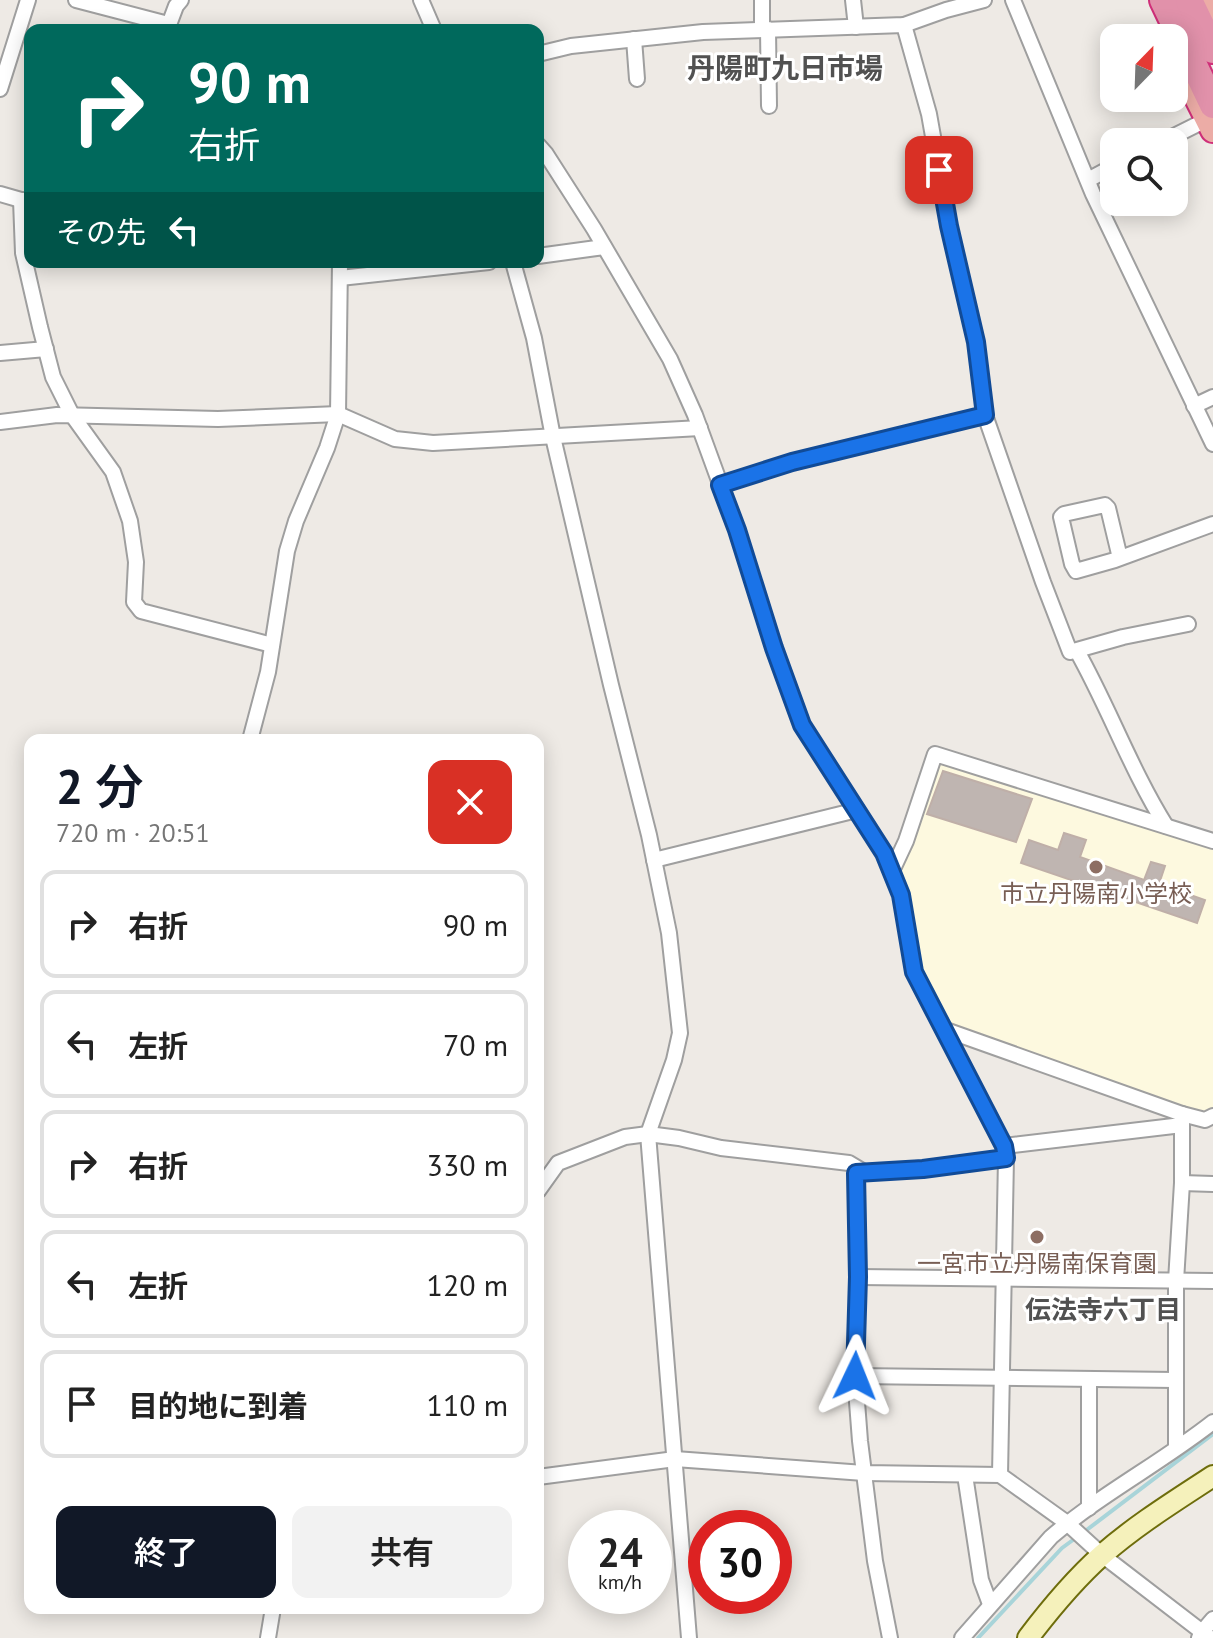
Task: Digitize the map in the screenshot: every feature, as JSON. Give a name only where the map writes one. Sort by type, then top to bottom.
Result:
[{"type":"highway","points":[[1152,0],[1163,24]]},
{"type":"highway","points":[[1163,0],[1211,118]]},
{"type":"highway","points":[[1173,0],[1213,80]]},
{"type":"highway","points":[[1189,0],[1213,50]]},
{"type":"highway","points":[[1207,0],[1213,13]]},
{"type":"highway","points":[[1188,74],[1211,118]]},
{"type":"main road","points":[[1028,1638],[1055,1603],[1102,1555],[1162,1509],[1213,1476]]},
{"type":"street","points":[[0,88],[28,0]]},
{"type":"street","points":[[76,0],[109,4],[160,24]]},
{"type":"street","points":[[169,24],[181,0]]},
{"type":"street","points":[[421,0],[431,24]]},
{"type":"street","points":[[762,0],[769,106]]},
{"type":"street","points":[[853,0],[856,27]]},
{"type":"street","points":[[544,53],[571,46],[703,32],[904,25],[984,0]]},
{"type":"street","points":[[1013,0],[1088,180],[1213,444]]},
{"type":"street","points":[[904,25],[929,114],[949,226],[976,342],[985,415],[1070,652],[1188,624]]},
{"type":"street","points":[[634,39],[637,79]]},
{"type":"street","points":[[1188,129],[1211,118]]},
{"type":"street","points":[[544,152],[670,359],[700,428],[737,530],[802,725],[884,853],[901,895],[914,972],[1005,1152],[1000,1475]]},
{"type":"street","points":[[1088,180],[1100,174]]},
{"type":"street","points":[[0,194],[24,200]]},
{"type":"street","points":[[24,235],[24,257]]},
{"type":"street","points":[[544,255],[604,247]]},
{"type":"street","points":[[27,268],[53,377],[87,439],[113,472],[130,521],[136,562],[134,602],[141,611],[272,645]]},
{"type":"street","points":[[252,734],[268,672],[287,551],[338,414],[340,268]]},
{"type":"street","points":[[340,278],[433,268]]},
{"type":"street","points":[[515,268],[534,338],[553,437],[669,933],[680,1033],[674,1060],[648,1134],[689,1638]]},
{"type":"street","points":[[0,353],[46,349]]},
{"type":"street","points":[[1194,406],[1213,397]]},
{"type":"street","points":[[0,422],[57,415],[218,419],[338,414],[395,439],[433,443],[700,428]]},
{"type":"street","points":[[720,485],[792,462],[985,415]]},
{"type":"street","points":[[1120,558],[1105,505],[1061,517],[1076,571],[1120,558],[1213,524]]},
{"type":"street","points":[[1077,651],[1123,748],[1166,826]]},
{"type":"street","points":[[892,871],[906,841],[935,754],[1213,841]]},
{"type":"street","points":[[654,860],[857,810]]},
{"type":"street","points":[[943,1029],[1182,1119]]},
{"type":"street","points":[[890,1638],[875,1561],[855,1376],[858,1277],[856,1173],[923,1169],[1182,1119],[1205,1120],[1213,1116]]},
{"type":"street","points":[[1176,1447],[1176,1281],[1182,1119]]},
{"type":"street","points":[[544,1183],[558,1163],[625,1137],[648,1134],[721,1148],[849,1163],[864,1172]]},
{"type":"street","points":[[1182,1183],[1213,1184]]},
{"type":"street","points":[[858,1277],[1213,1281]]},
{"type":"street","points":[[855,1376],[1175,1380]]},
{"type":"street","points":[[1089,1379],[1089,1508]]},
{"type":"street","points":[[962,1638],[1051,1537],[1176,1447],[1209,1429]]},
{"type":"street","points":[[544,1476],[675,1459],[864,1473],[1000,1475],[1070,1526],[1203,1636],[1213,1619]]},
{"type":"street","points":[[965,1475],[981,1580],[990,1604]]},
{"type":"street","points":[[268,1638],[272,1614]]},
{"type":"shaded area","points":[[938,762],[1213,846],[1213,1112],[1207,1115],[949,1024],[918,964],[899,872]]},
{"type":"building","points":[[943,771],[1032,799],[1016,842],[927,814]]},
{"type":"building","points":[[1064,833],[1086,840],[1080,857],[1144,880],[1151,862],[1165,866],[1159,884],[1205,900],[1197,923],[1021,863],[1029,840],[1058,850]]},
{"type":"waterway","points":[[1084,1532],[1213,1434]]},
{"type":"waterway","points":[[978,1638],[1062,1548],[1077,1537]]},
{"type":"place","name":"市立丹陽南小学校","points":[[1096,867]]},
{"type":"place","name":"一宮市立丹陽南保育園","points":[[1037,1237]]},
{"type":"district","name":"丹陽町九日市場","points":[[785,68]]},
{"type":"district","name":"伝法寺六丁目","points":[[1103,1310]]},
{"type":"route","points":[[855,1376],[858,1277],[856,1173],[923,1169],[1006,1158],[1004,1146],[914,972],[901,895],[884,853],[802,725],[720,485],[792,462],[985,415],[976,342],[939,170]]}]
